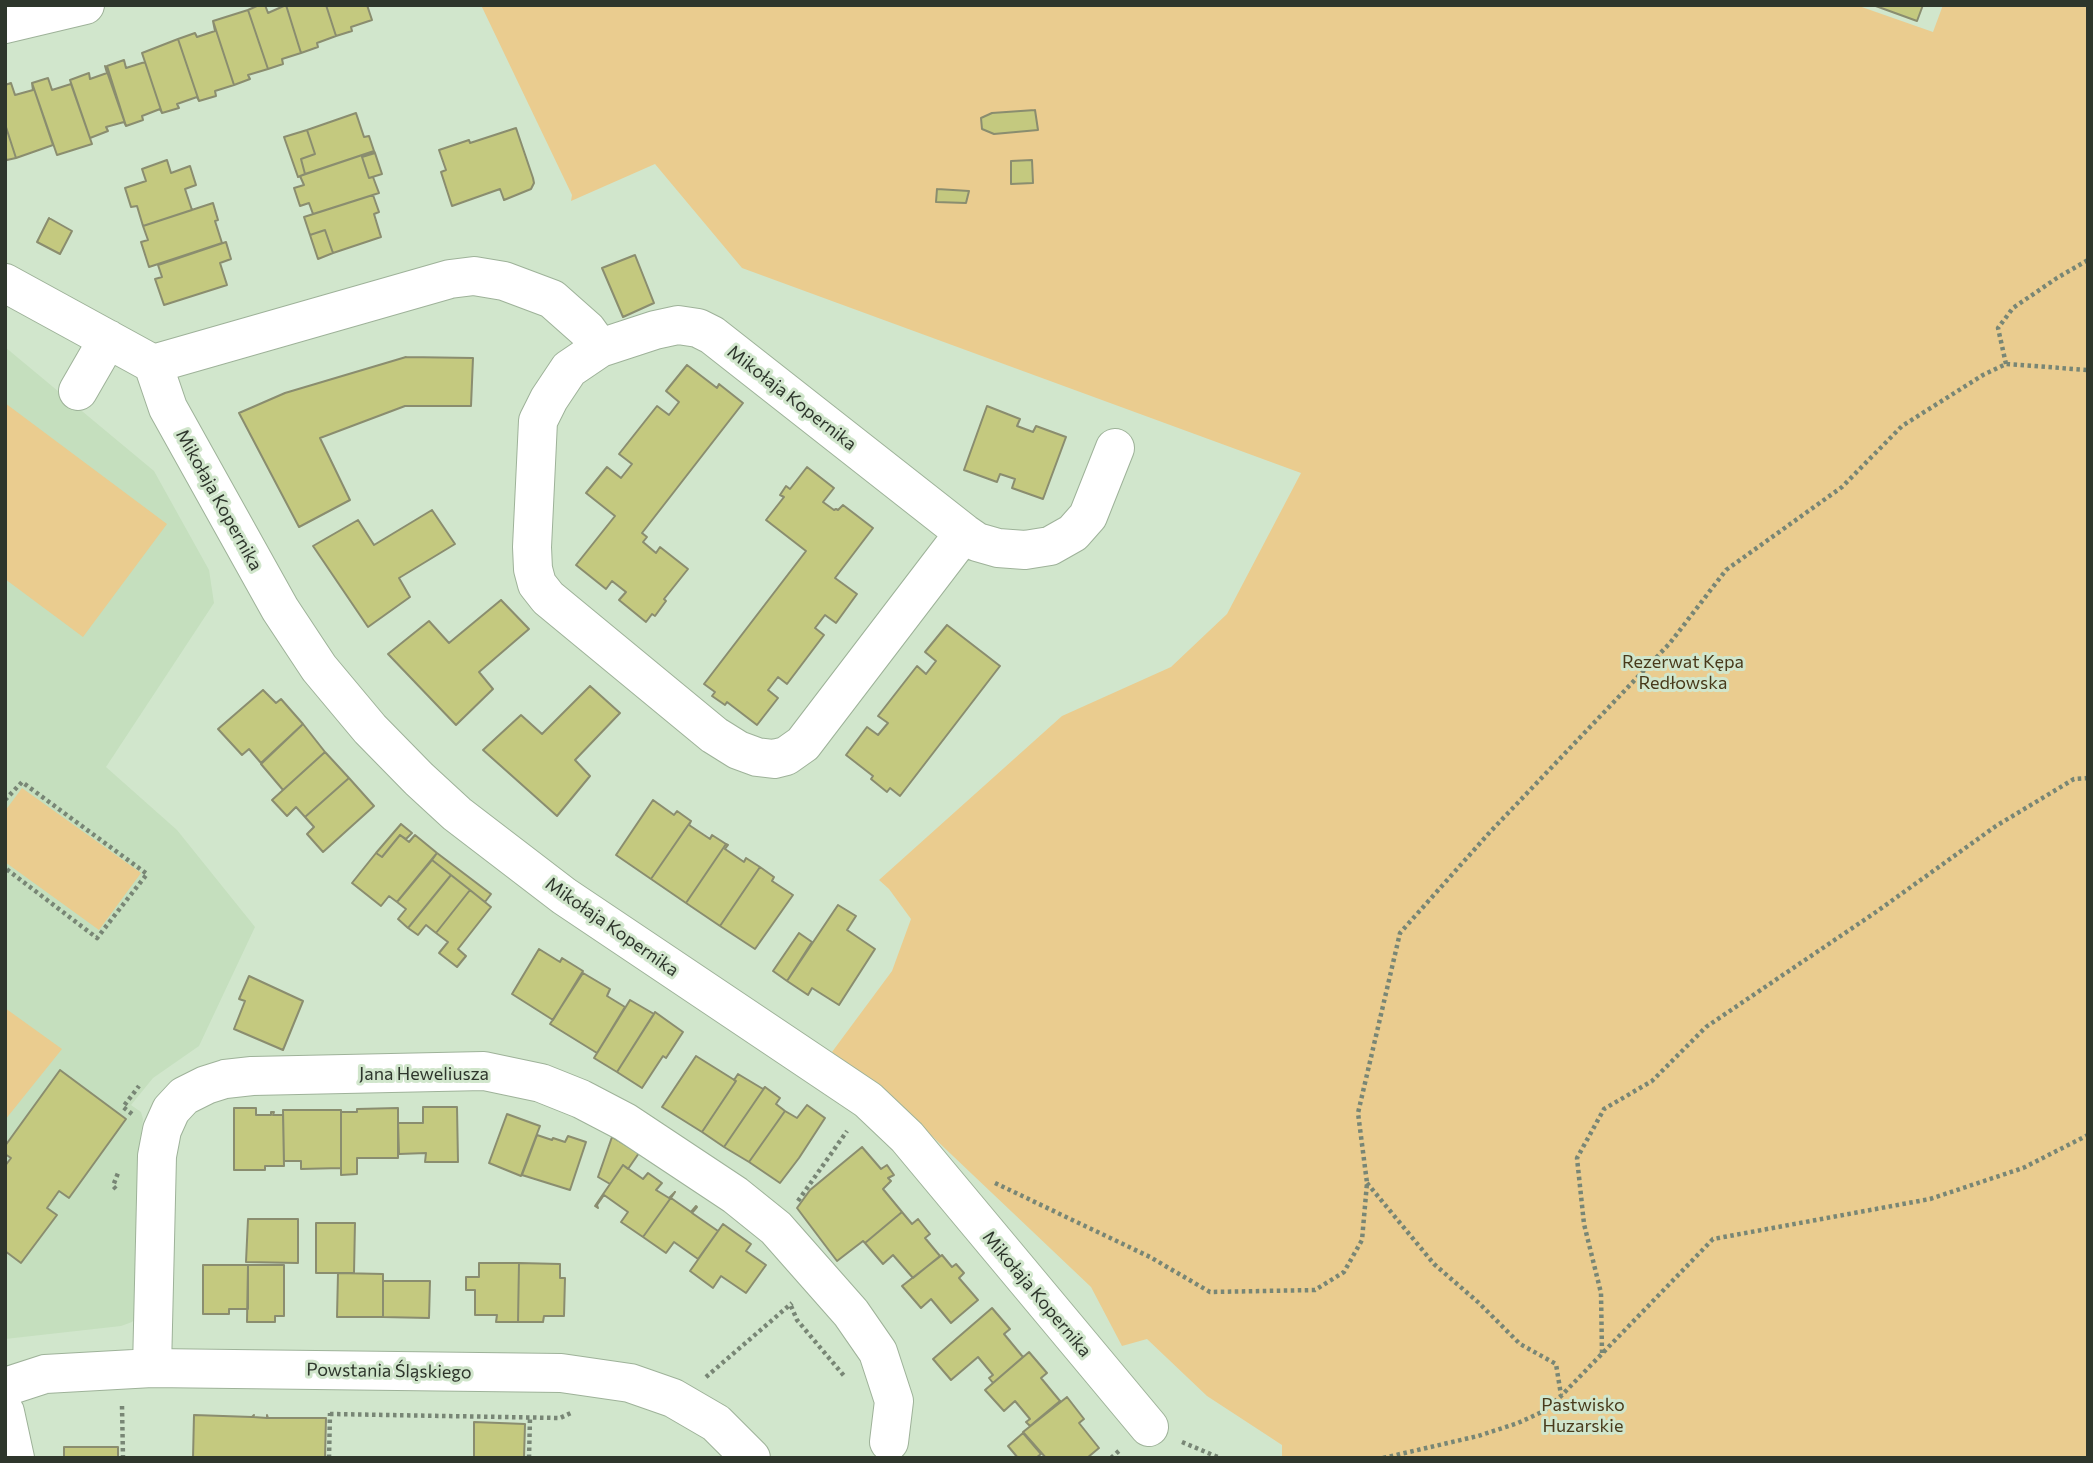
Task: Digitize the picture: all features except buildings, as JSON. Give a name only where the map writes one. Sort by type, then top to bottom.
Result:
[{"type":"street","points":[[5,24],[85,5]]},
{"type":"street","points":[[5,283],[153,363],[450,279],[474,276],[504,281],[552,299],[587,330],[600,348]]},
{"type":"street","name":"Mikołaja Kopernika","points":[[964,533],[803,744],[786,756],[774,759],[757,757],[738,750],[714,735],[548,598],[537,584],[532,547],[538,421],[569,369],[600,348],[678,325],[698,328],[712,334],[977,542],[998,548],[1025,550],[1050,546],[1073,533],[1088,516],[1115,448]]},
{"type":"street","points":[[79,391],[108,339]]},
{"type":"street","name":"Mikołaja Kopernika","points":[[153,363],[168,408],[280,610],[319,668],[370,729],[457,814],[564,896],[868,1100],[907,1137],[1136,1438]]},
{"type":"street","name":"Jana Heweliusza","points":[[152,1368],[157,1156],[162,1130],[171,1110],[184,1096],[225,1079],[252,1076],[484,1071],[541,1083],[581,1099],[625,1122],[735,1195],[776,1228],[851,1313],[878,1352],[894,1401],[889,1442]]},
{"type":"street","name":"Powstania Śląskiego","points":[[5,1387],[45,1374],[152,1368],[561,1373],[630,1383],[673,1398],[716,1423],[751,1458]]},
{"type":"street","points":[[5,1412],[15,1458]]},
{"type":"path","points":[[2006,364],[1998,328],[2013,308],[2088,260]]},
{"type":"path","points":[[990,1181],[1150,1257],[1210,1292],[1315,1290],[1345,1272],[1362,1240],[1367,1183],[1358,1113],[1400,933],[1490,832],[1670,643],[1726,570],[1842,487],[1902,426],[1983,375],[2006,364],[2088,370]]},
{"type":"path","points":[[1602,1353],[1601,1293],[1584,1224],[1577,1158],[1604,1109],[1653,1080],[1706,1027],[1876,912],[1996,826],[2074,779],[2088,778]]},
{"type":"path","points":[[5,800],[22,782],[147,874],[97,938],[5,868]]},
{"type":"path","points":[[795,1206],[851,1126]]},
{"type":"path","points":[[1383,1458],[1478,1436],[1544,1411],[1713,1240],[1930,1199],[2023,1168],[2088,1135]]},
{"type":"path","points":[[1367,1183],[1434,1264],[1479,1303],[1520,1345],[1556,1364],[1561,1395]]},
{"type":"path","points":[[685,1405],[701,1381],[791,1306],[794,1298]]},
{"type":"path","points":[[791,1306],[797,1320],[850,1383]]},
{"type":"path","points":[[329,1458],[330,1411],[560,1418],[576,1410]]},
{"type":"path","points":[[529,1458],[530,1418]]},
{"type":"path","points":[[1111,1458],[1136,1438]]},
{"type":"shaded area","points":[[5,347],[154,471],[209,570],[214,603],[106,767],[177,830],[255,927],[199,1046],[153,1078],[131,1105],[141,1112],[143,1119],[138,1159],[136,1317],[132,1322],[121,1326],[5,1339]]},
{"type":"green space","name":"Rezerwat Kępa Redłowska","points":[[481,5],[1856,5],[1933,32],[1943,5],[2088,5],[2088,1458],[1282,1458],[1282,1445],[1207,1396],[1147,1339],[1122,1346],[1091,1287],[894,1100],[832,1052],[892,971],[911,919],[879,880],[1062,716],[1171,667],[1227,614],[1301,473],[742,268],[655,164],[571,201],[572,195]]},
{"type":"green space","points":[[5,403],[167,524],[83,637],[5,579]]},
{"type":"green space","points":[[22,788],[141,873],[99,930],[5,862],[5,811]]},
{"type":"green space","points":[[5,1008],[62,1049],[5,1120]]},
{"type":"park label","name":"Pastwisko Huzarskie","points":[[1583,1415]]}]
